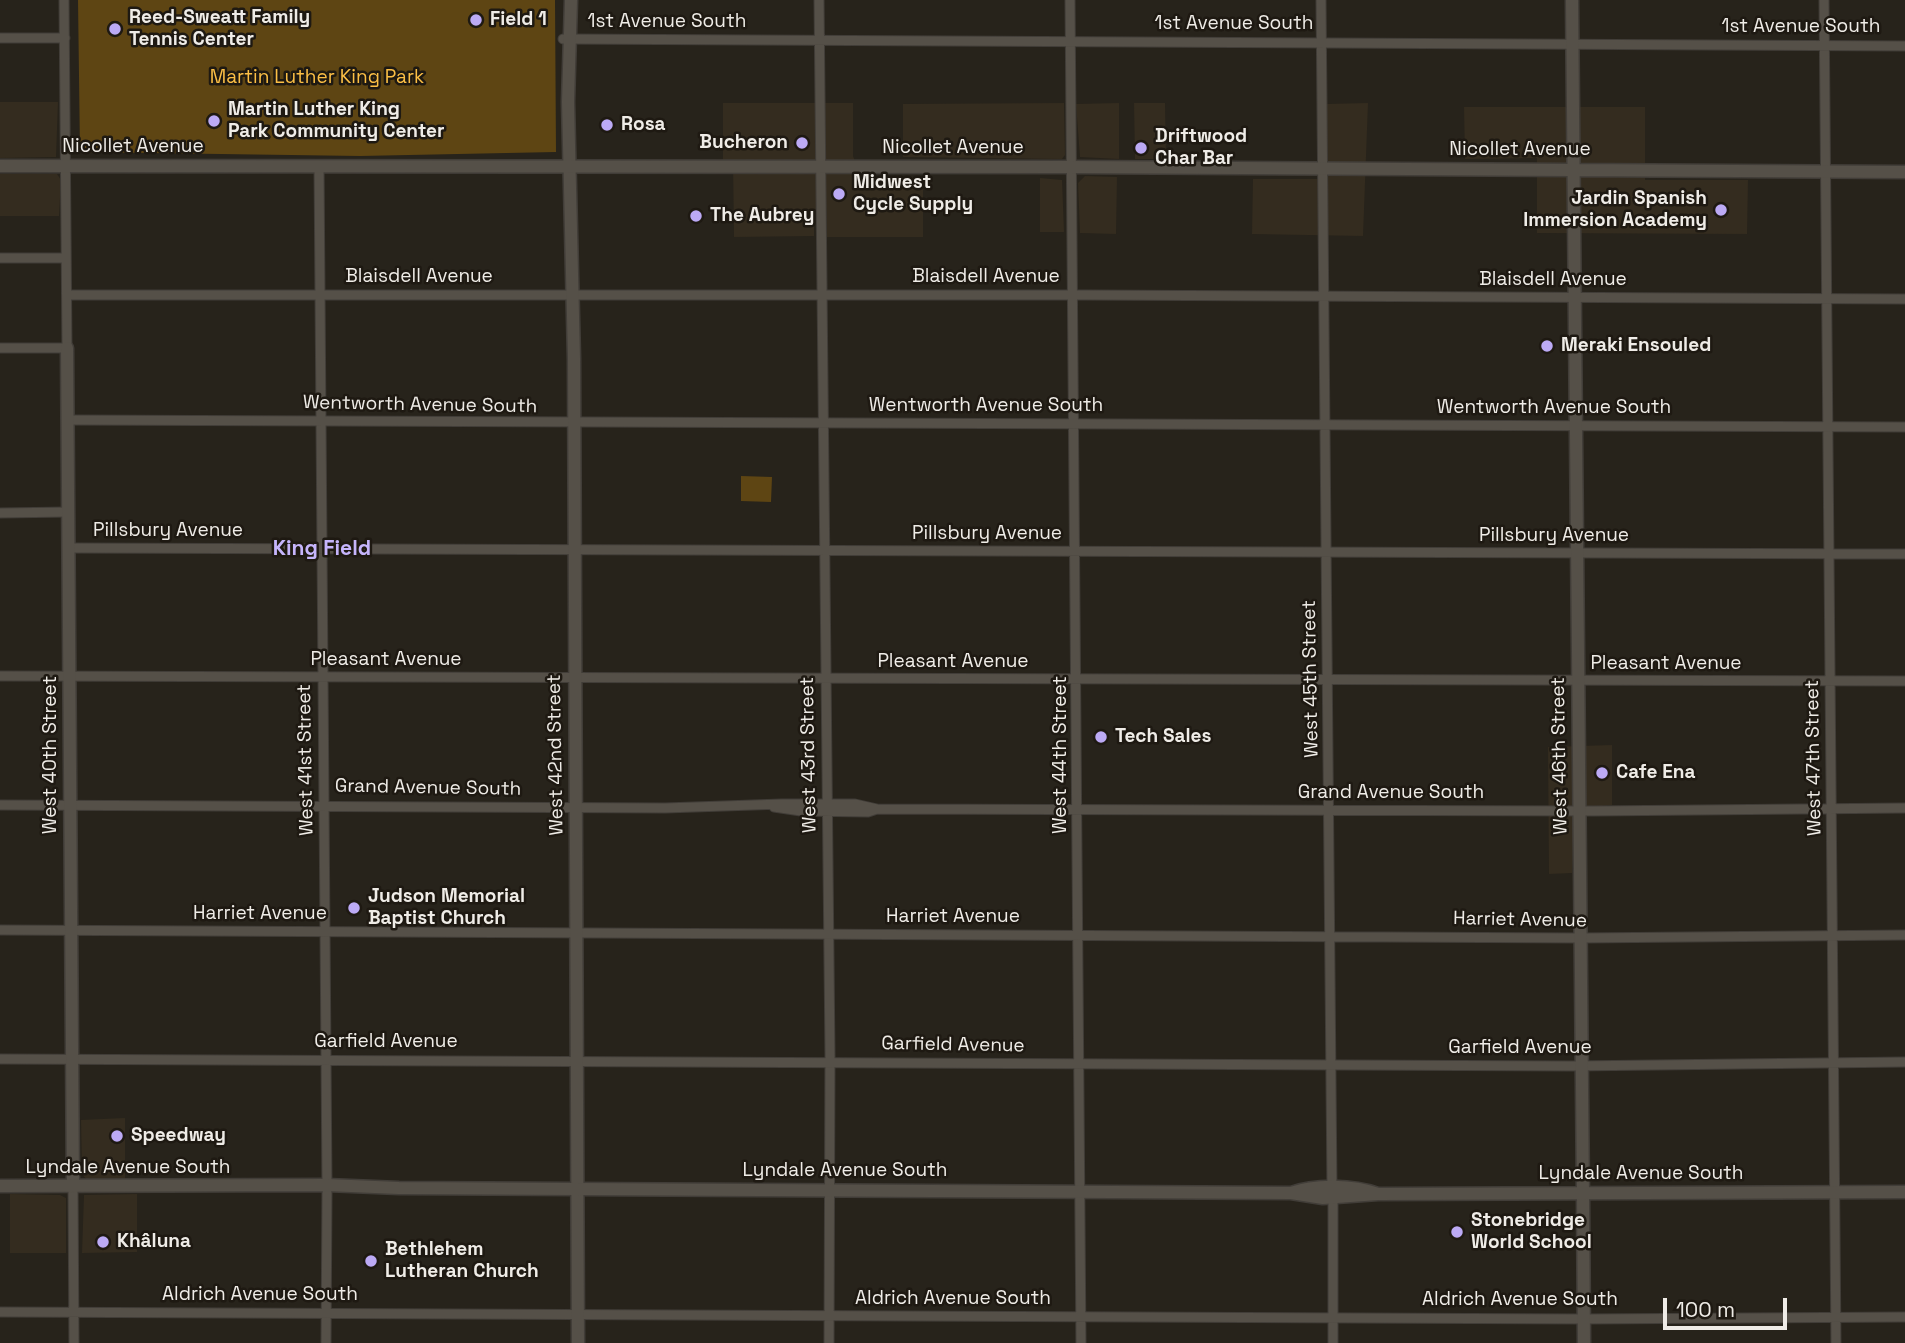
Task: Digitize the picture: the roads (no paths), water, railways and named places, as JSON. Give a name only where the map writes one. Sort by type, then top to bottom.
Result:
[{"type":"main road","points":[[563,0],[567,39]]},
{"type":"main road","points":[[567,39],[571,0]]},
{"type":"main road","name":"West 46th Street","points":[[1572,0],[1584,1343]]},
{"type":"main road","name":"West 42nd Street","points":[[567,39],[574,424],[578,1343]]},
{"type":"main road","name":"Nicollet Avenue","points":[[0,166],[1072,167],[1905,172]]},
{"type":"main road","name":"West 40th Street","points":[[67,348],[73,1187]]},
{"type":"main road","name":"Lyndale Avenue South","points":[[0,1186],[1291,1193],[1303,1197],[1333,1193],[1905,1192]]},
{"type":"street","name":"West 40th Street","points":[[64,0],[67,348]]},
{"type":"street","name":"West 43rd Street","points":[[819,0],[830,1062],[829,1343]]},
{"type":"street","name":"West 44th Street","points":[[1070,0],[1076,423],[1081,1343]]},
{"type":"street","name":"West 45th Street","points":[[1321,0],[1333,1343]]},
{"type":"street","name":"West 47th Street","points":[[1824,0],[1836,1343]]},
{"type":"street","points":[[0,38],[65,38]]},
{"type":"street","name":"1st Avenue South","points":[[567,39],[1905,46]]},
{"type":"street","name":"West 41st Street","points":[[319,166],[326,1343]]},
{"type":"street","points":[[0,258],[66,258]]},
{"type":"street","name":"Blaisdell Avenue","points":[[67,295],[1325,295],[1905,299]]},
{"type":"street","points":[[0,348],[67,348]]},
{"type":"street","name":"Wentworth Avenue South","points":[[68,420],[1905,427]]},
{"type":"street","name":"Pillsbury Avenue","points":[[0,513],[69,512]]},
{"type":"street","name":"Pillsbury Avenue","points":[[69,548],[1905,554]]},
{"type":"street","name":"Pleasant Avenue","points":[[0,676],[1905,681]]},
{"type":"street","name":"Grand Avenue South","points":[[0,806],[324,804],[827,808],[855,804],[877,809],[1738,811],[1905,808]]},
{"type":"street","name":"Harriet Avenue","points":[[0,930],[1581,938],[1905,935]]},
{"type":"street","name":"Garfield Avenue","points":[[0,1059],[1583,1066],[1905,1062]]},
{"type":"street","name":"West 40th Street","points":[[73,1187],[74,1343]]},
{"type":"street","name":"Aldrich Avenue South","points":[[0,1312],[1584,1319],[1905,1317]]},
{"type":"place","name":"Field 1","points":[[476,20]]},
{"type":"place","name":"Reed-Sweatt Family Tennis Center","points":[[115,29]]},
{"type":"place","name":"Martin Luther King Park Community Center","points":[[214,121]]},
{"type":"place","name":"Rosa","points":[[607,125]]},
{"type":"place","name":"Bucheron","points":[[802,143]]},
{"type":"place","name":"Driftwood Char Bar","points":[[1141,148]]},
{"type":"place","name":"Midwest Cycle Supply","points":[[839,194]]},
{"type":"place","name":"Jardin Spanish Immersion Academy","points":[[1721,210]]},
{"type":"place","name":"The Aubrey","points":[[696,216]]},
{"type":"place","name":"Meraki Ensouled","points":[[1547,346]]},
{"type":"place","name":"Tech Sales","points":[[1101,737]]},
{"type":"place","name":"Cafe Ena","points":[[1602,773]]},
{"type":"place","name":"Judson Memorial Baptist Church","points":[[354,908]]},
{"type":"place","name":"Speedway","points":[[117,1136]]},
{"type":"place","name":"Stonebridge World School","points":[[1457,1232]]},
{"type":"place","name":"Khâluna","points":[[103,1242]]},
{"type":"place","name":"Bethlehem Lutheran Church","points":[[371,1261]]},
{"type":"district","name":"King Field","points":[[322,549]]},
{"type":"park label","name":"Martin Luther King Park","points":[[317,78]]}]
